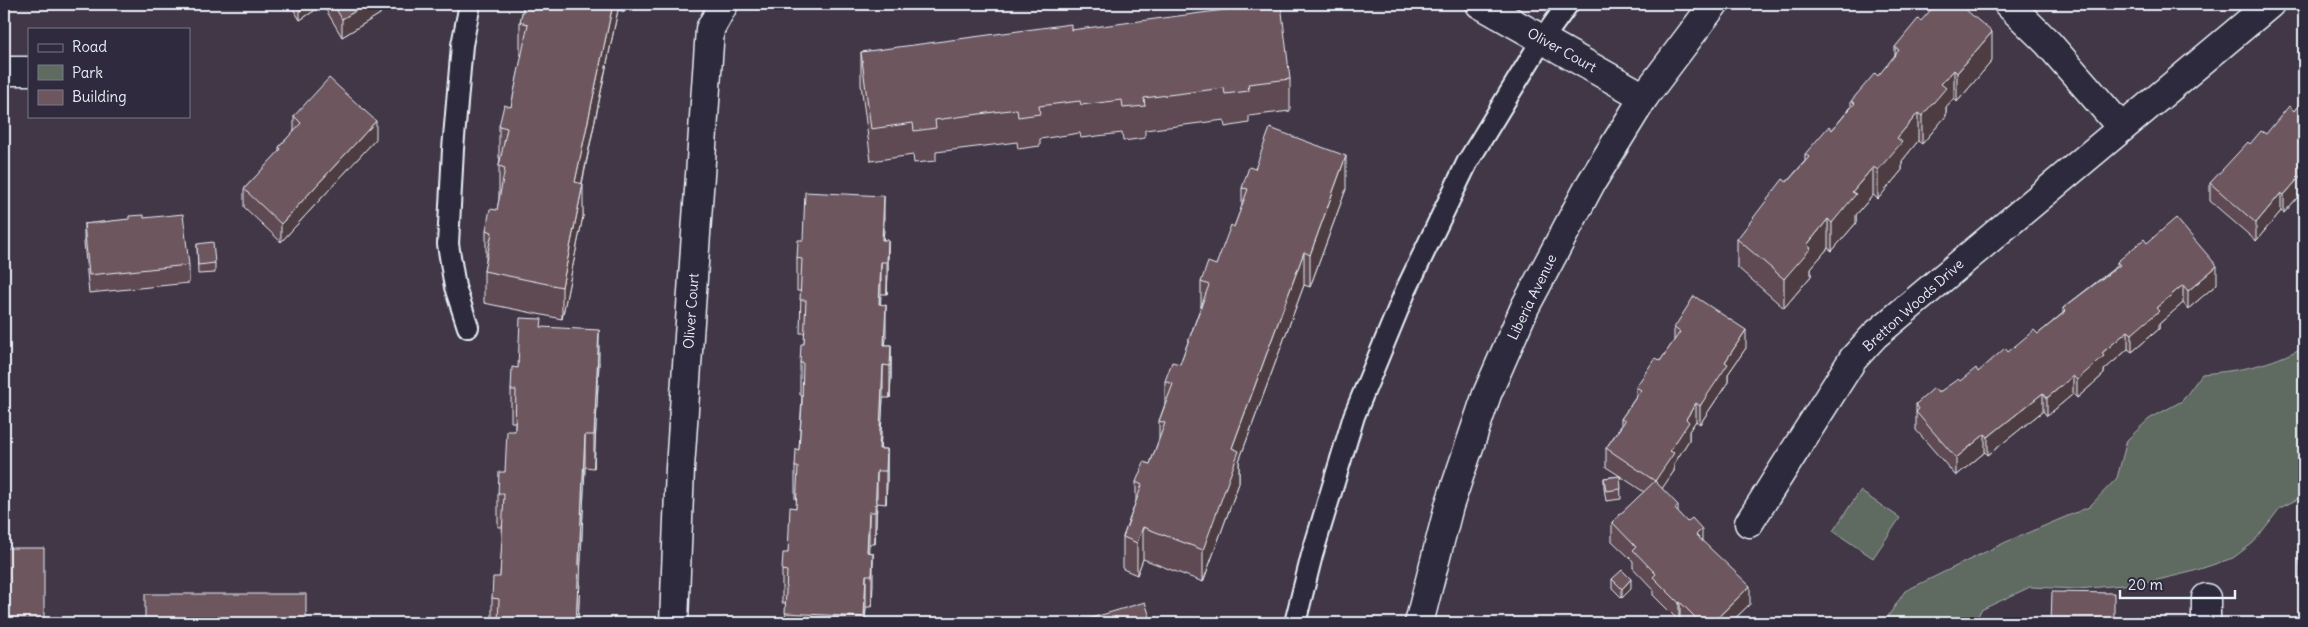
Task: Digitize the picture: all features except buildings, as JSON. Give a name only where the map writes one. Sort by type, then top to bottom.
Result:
[{"type":"street","name":"Oliver Court","points":[[674,623],[680,468],[710,29],[724,4]]},
{"type":"street","name":"Oliver Court","points":[[1480,4],[1644,97]]},
{"type":"street","name":"Liberia Avenue","points":[[1419,623],[1449,506],[1487,394],[1525,307],[1591,183],[1644,97],[1714,4]]},
{"type":"street","points":[[2008,4],[2048,43],[2122,128]]},
{"type":"street","name":"Bretton Woods Drive","points":[[1749,523],[1854,359],[1875,335],[2270,4]]},
{"type":"street","points":[[4,71],[28,71]]},
{"type":"lane","points":[[468,327],[455,286],[448,244],[461,54],[470,4]]},
{"type":"lane","points":[[1295,623],[1312,555],[1354,416],[1406,290],[1467,163],[1542,40],[1568,4]]},
{"type":"green space","points":[[2304,347],[2304,496],[2280,508],[2253,543],[2233,558],[2191,572],[2145,583],[2078,589],[2030,587],[1981,610],[1975,623],[1879,623],[1887,618],[1905,591],[2006,542],[2089,507],[2117,478],[2127,440],[2149,419],[2182,401],[2202,374],[2230,371],[2266,363]]},
{"type":"green space","points":[[1860,491],[1900,518],[1873,558],[1833,531]]}]
